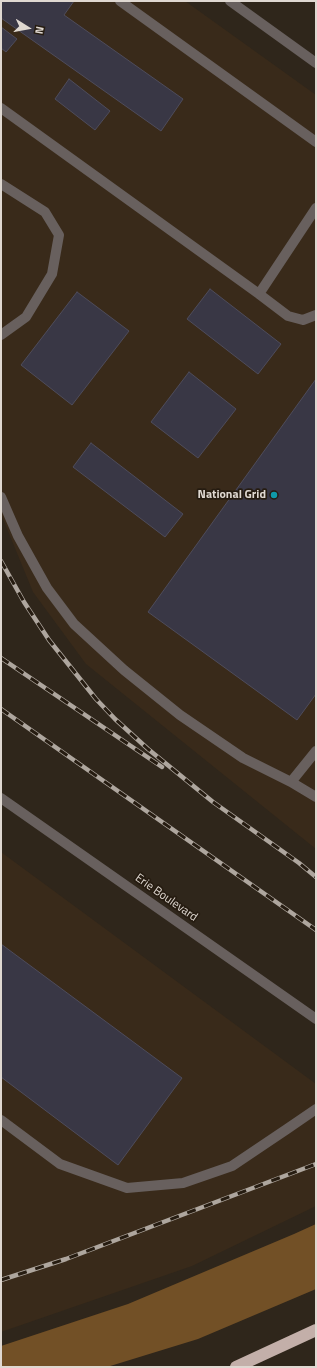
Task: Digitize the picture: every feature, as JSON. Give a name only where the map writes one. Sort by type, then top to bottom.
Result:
[{"type":"highway","points":[[236,1367],[316,1330]]},
{"type":"highway","points":[[255,1367],[298,1338]]},
{"type":"street","points":[[120,1],[316,142]]},
{"type":"street","points":[[230,1],[316,63]]},
{"type":"street","points":[[1,108],[288,316],[304,320],[316,315]]},
{"type":"street","points":[[1,184],[45,212],[59,235],[52,274],[26,317],[1,335]]},
{"type":"street","points":[[259,294],[316,208]]},
{"type":"street","points":[[1,497],[18,536],[47,588],[74,624],[124,670],[180,715],[243,758],[291,782],[316,797]]},
{"type":"street","points":[[291,782],[316,751]]},
{"type":"street","name":"Erie Boulevard","points":[[1,798],[316,1019]]},
{"type":"street","points":[[1,1120],[60,1164],[127,1188],[183,1183],[232,1166],[287,1130],[316,1108]]},
{"type":"shaded area","name":"National Grid","points":[[1,1],[185,1],[316,95],[316,849],[86,664],[33,592],[1,514]]},
{"type":"shaded area","points":[[1,852],[316,1084],[316,1206],[192,1266],[1,1332]]},
{"type":"shaded area","points":[[316,1224],[316,1289],[198,1339],[107,1367],[1,1367],[1,1346],[128,1304]]},
{"type":"building","points":[[1,1],[74,1],[64,15],[183,99],[161,131],[1,18]]},
{"type":"building","points":[[1,27],[17,39],[6,52],[1,48]]},
{"type":"building","points":[[69,79],[110,111],[95,130],[55,99]]},
{"type":"building","points":[[210,289],[281,344],[258,374],[187,319]]},
{"type":"building","points":[[77,292],[129,331],[72,405],[21,365]]},
{"type":"building","points":[[189,372],[236,409],[198,458],[151,422]]},
{"type":"building","name":"National Grid","points":[[316,379],[316,694],[297,720],[148,612]]},
{"type":"building","points":[[91,443],[183,514],[165,537],[73,467]]},
{"type":"building","points":[[1,944],[182,1078],[118,1165],[1,1077]]},
{"type":"railway","points":[[1,561],[24,602],[49,640],[96,699],[115,719],[148,749],[213,802],[299,863],[316,877]]},
{"type":"railway","points":[[1,658],[162,767]]},
{"type":"railway","points":[[1,709],[316,930]]},
{"type":"railway","points":[[1,1280],[66,1259],[316,1164]]},
{"type":"place","name":"National Grid","points":[[274,495]]}]
